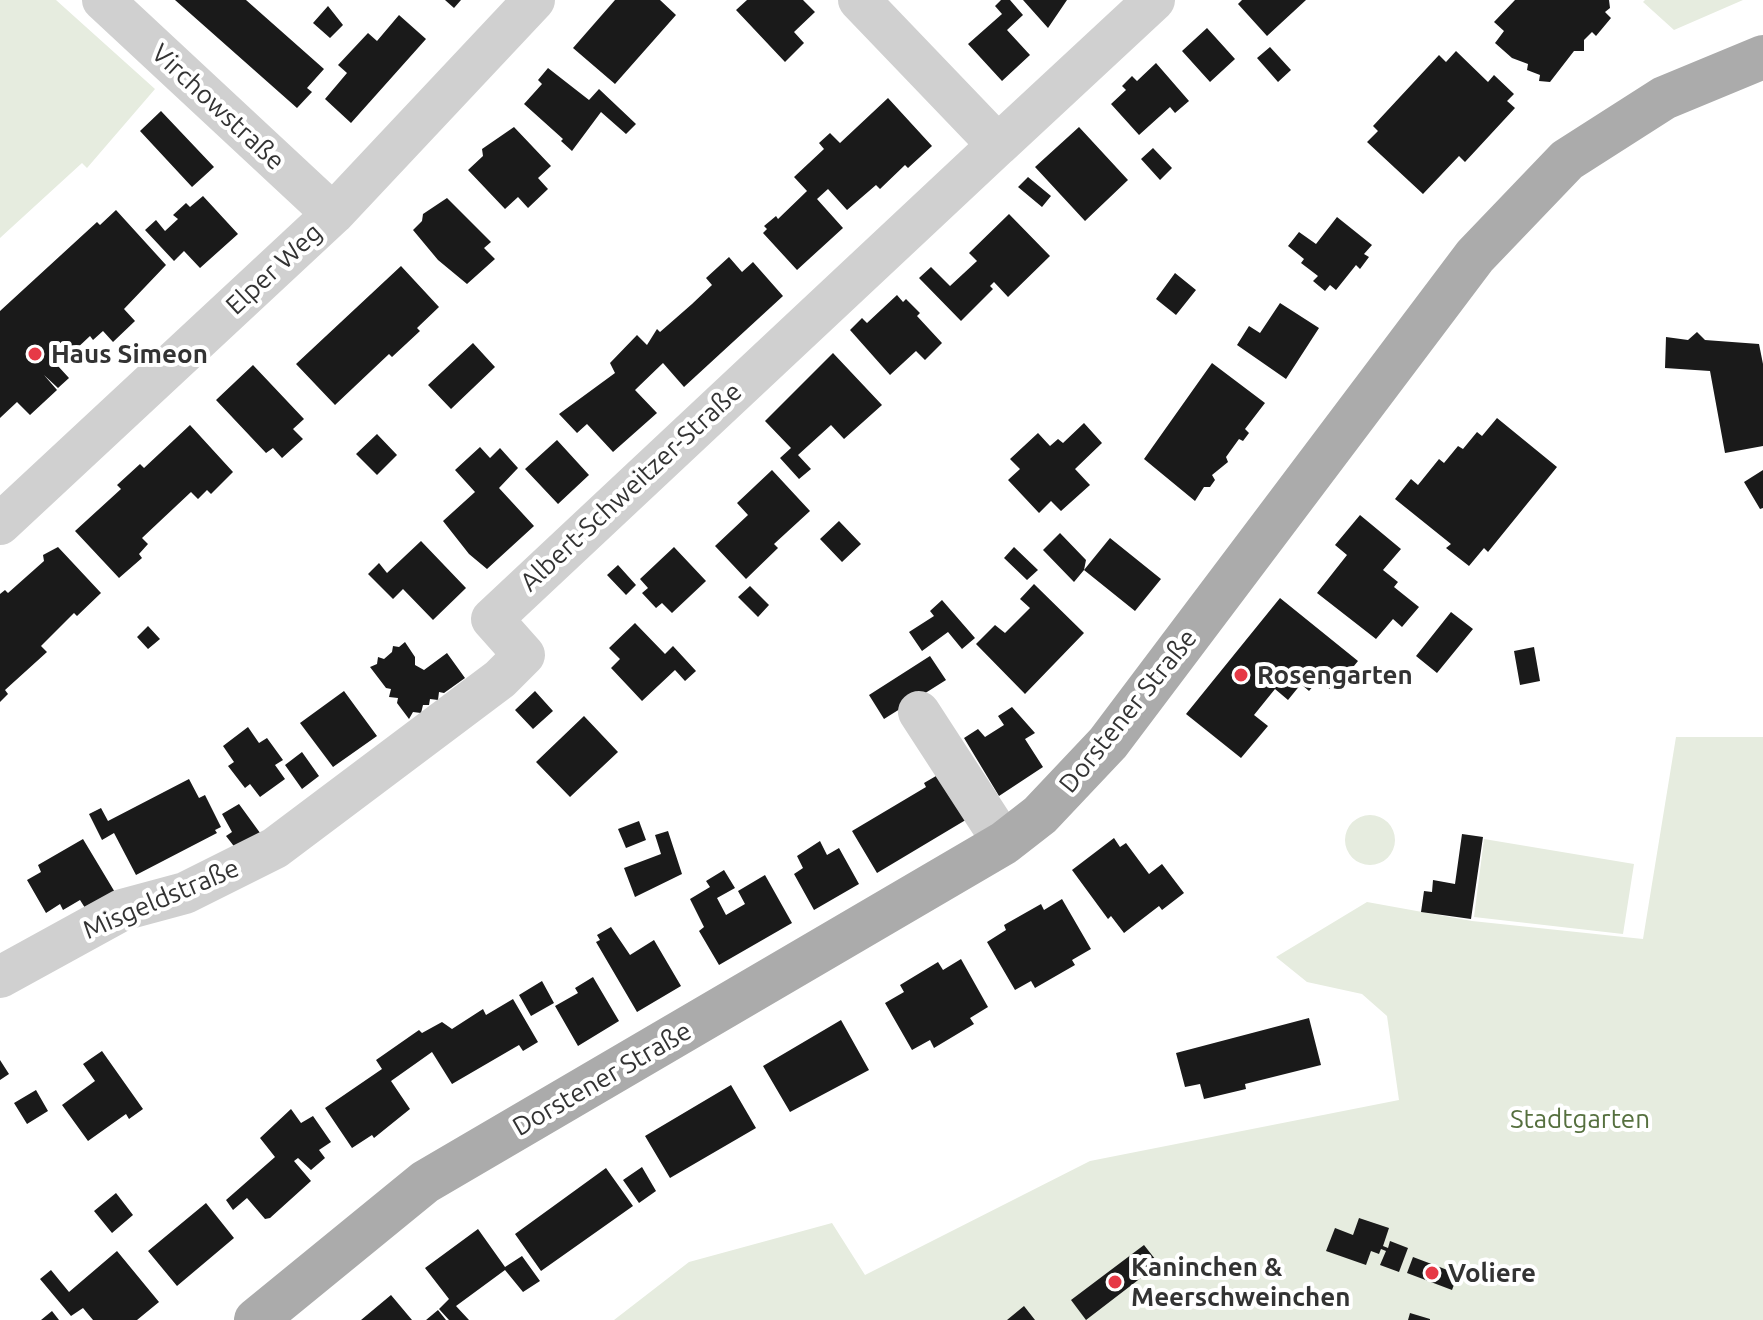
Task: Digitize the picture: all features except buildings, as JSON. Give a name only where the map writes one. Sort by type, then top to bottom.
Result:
[{"type":"main road","name":"Dorstener Straße","points":[[256,1320],[425,1182],[1004,843],[1069,788],[1108,743],[1475,256],[1567,160],[1664,98],[1763,57]]},
{"type":"street","name":"Virchowstraße","points":[[103,0],[333,214]]},
{"type":"street","name":"Elper Weg","points":[[0,524],[333,214],[534,0]]},
{"type":"street","points":[[859,0],[998,145]]},
{"type":"street","name":"Albert-Schweitzer-Straße","points":[[318,816],[500,679],[524,655],[492,619],[1154,0]]},
{"type":"street","points":[[919,712],[1004,843]]},
{"type":"street","name":"Misgeldstraße","points":[[0,977],[122,910],[185,893],[270,850],[318,816]]},
{"type":"green space","points":[[0,0],[56,0],[155,89],[87,168],[82,163],[0,238]]},
{"type":"green space","points":[[1743,0],[1674,30],[1643,2]]},
{"type":"green space","name":"Stadtgarten","points":[[1676,737],[1763,737],[1763,1320],[614,1320],[689,1262],[832,1223],[865,1275],[1090,1161],[1399,1100],[1387,1016],[1362,994],[1307,982],[1276,957],[1367,902],[1472,921],[1643,939]]},
{"type":"green space","points":[[1370,815],[1387,823],[1395,840],[1387,857],[1370,865],[1353,857],[1345,840],[1353,823]]},
{"type":"green space","points":[[1484,839],[1634,864],[1623,934],[1474,917]]},
{"type":"place","name":"Haus Simeon","points":[[35,354]]},
{"type":"place","name":"Rosengarten","points":[[1241,675]]},
{"type":"place","name":"Voliere","points":[[1432,1273]]},
{"type":"place","name":"Kaninchen & Meerschweinchen","points":[[1115,1282]]}]
